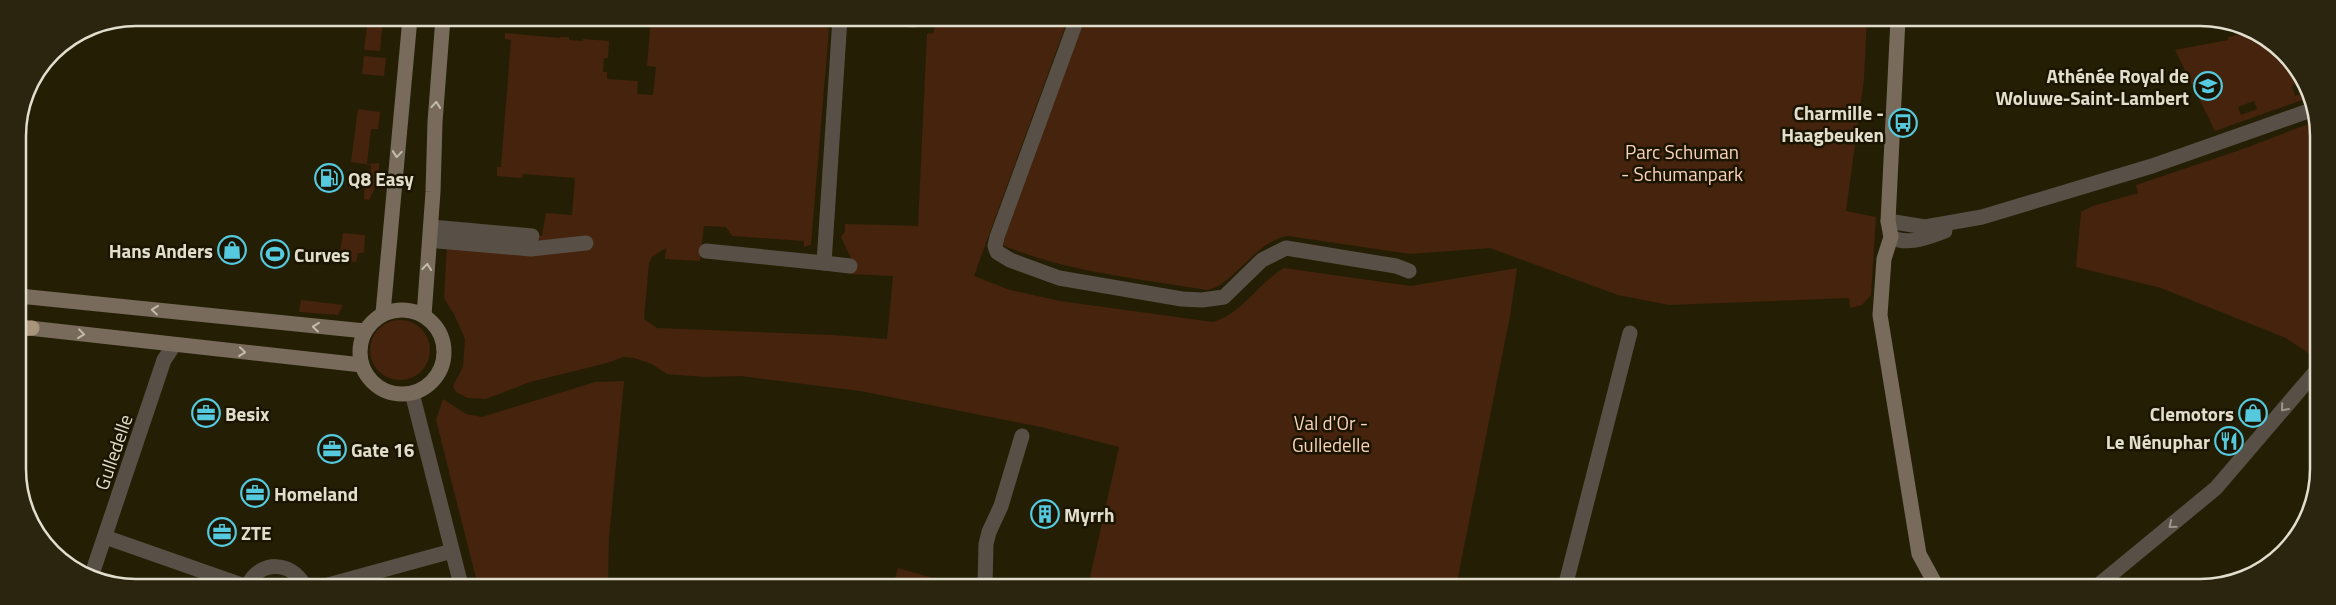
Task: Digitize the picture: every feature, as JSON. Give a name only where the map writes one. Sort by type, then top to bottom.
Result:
[{"type":"main road","points":[[383,313],[409,26]]},
{"type":"main road","points":[[424,316],[442,26]]},
{"type":"main road","points":[[1898,26],[1888,221],[1891,237],[1884,258],[1880,315],[1919,554],[1933,579]]},
{"type":"main road","points":[[26,297],[365,331]]},
{"type":"main road","points":[[404,309],[424,316],[438,329],[444,346],[444,355],[438,373],[433,380],[412,393],[385,391],[370,380],[362,365],[359,350],[365,331],[383,313],[404,309]]},
{"type":"main road","points":[[26,328],[362,365]]},
{"type":"street","points":[[824,263],[839,26]]},
{"type":"street","points":[[1074,26],[997,237],[995,246],[997,252],[1010,260],[1059,278],[1182,299],[1202,300],[1224,297],[1262,260],[1286,248],[1396,266],[1409,271]]},
{"type":"street","points":[[1891,237],[1901,241],[1915,240],[1982,217],[2152,166],[2307,111]]},
{"type":"street","points":[[1888,221],[1924,227],[1982,217]]},
{"type":"street","points":[[430,227],[532,236]]},
{"type":"street","points":[[438,241],[531,249],[586,243]]},
{"type":"street","points":[[706,251],[850,266]]},
{"type":"street","points":[[1567,579],[1630,333]]},
{"type":"street","name":"Gulledelle","points":[[94,570],[164,360],[174,346]]},
{"type":"street","points":[[2106,579],[2216,488],[2310,378]]},
{"type":"street","points":[[412,393],[459,579]]},
{"type":"street","points":[[985,579],[986,544],[989,532],[1001,506],[1022,436]]},
{"type":"street","points":[[105,537],[225,579]]},
{"type":"street","points":[[350,579],[452,551]]},
{"type":"street","points":[[252,579],[257,572],[265,568],[280,566],[292,571],[299,579]]},
{"type":"green space","points":[[367,26],[382,26],[380,51],[364,50]]},
{"type":"green space","name":"Val d'Or - Gulledelle","points":[[650,26],[825,26],[829,29],[811,245],[804,247],[804,241],[732,236],[726,227],[704,226],[700,261],[665,259],[666,248],[652,257],[649,263],[644,319],[657,328],[887,339],[893,276],[850,274],[851,258],[841,237],[845,232],[845,224],[918,226],[927,34],[933,33],[935,26],[1065,26],[974,276],[1010,290],[1060,301],[1213,322],[1233,312],[1284,268],[1411,286],[1517,268],[1510,316],[1458,579],[1090,579],[1119,447],[1041,427],[860,391],[741,376],[705,377],[667,374],[652,364],[634,358],[623,357],[607,363],[530,382],[486,399],[468,398],[456,392],[453,386],[463,367],[465,339],[454,314],[444,298],[447,245],[534,245],[535,236],[542,236],[546,213],[572,215],[575,178],[523,174],[522,178],[497,176],[497,167],[501,167],[511,40],[505,39],[505,33],[560,38],[569,37],[569,40],[609,41],[608,58],[604,58],[603,72],[607,72],[607,79],[638,81],[637,94],[653,95],[656,67],[647,66]]},
{"type":"green space","name":"Parc Schuman - Schumanpark","points":[[1080,26],[1867,26],[1864,79],[1846,211],[1876,217],[1871,295],[1862,305],[1850,308],[1849,298],[1669,305],[1618,295],[1490,248],[1410,254],[1288,236],[1265,246],[1225,281],[1216,287],[1206,290],[1077,268],[1052,262],[1002,245]]},
{"type":"green space","points":[[2240,34],[2267,49],[2287,69],[2296,84],[2292,86],[2295,96],[2301,94],[2303,100],[2215,131],[2175,50],[2228,40],[2228,37]],"holes":[[[2254,101],[2257,109],[2241,115],[2238,107]]]},
{"type":"green space","points":[[364,56],[386,58],[384,76],[362,74]]},
{"type":"green space","points":[[358,109],[380,112],[378,129],[371,129],[367,164],[379,163],[379,180],[369,200],[364,199],[365,181],[370,182],[371,165],[351,162]]},
{"type":"green space","points":[[2309,124],[2310,354],[2286,338],[2161,288],[2076,267],[2081,212],[2093,206],[2138,193],[2136,185],[2243,149]]},
{"type":"green space","points":[[343,233],[365,235],[364,253],[358,253],[356,262],[339,260]]},
{"type":"green space","points":[[301,300],[343,305],[338,315],[299,312]]},
{"type":"green space","points":[[400,320],[416,325],[421,329],[425,334],[430,350],[425,366],[421,371],[416,375],[400,380],[384,375],[379,371],[375,366],[370,350],[375,334],[379,329],[384,325]]},
{"type":"green space","points":[[624,381],[609,537],[608,579],[476,579],[436,420],[443,399],[466,414],[482,417],[595,382]]},
{"type":"green space","points":[[898,568],[936,579],[895,579]]},
{"type":"place","name":"Athénée Royal de Woluwe-Saint-Lambert","points":[[2208,86]]},
{"type":"place","name":"Charmille - Haagbeuken","points":[[1903,123]]},
{"type":"place","name":"Q8 Easy","points":[[329,178]]},
{"type":"place","name":"Hans Anders","points":[[232,250]]},
{"type":"place","name":"Curves","points":[[275,254]]},
{"type":"place","name":"Besix","points":[[206,413]]},
{"type":"place","name":"Clemotors","points":[[2253,413]]},
{"type":"place","name":"Le Nénuphar","points":[[2229,441]]},
{"type":"place","name":"Gate 16","points":[[332,449]]},
{"type":"place","name":"Homeland","points":[[255,493]]},
{"type":"place","name":"Myrrh","points":[[1045,514]]},
{"type":"place","name":"ZTE","points":[[222,532]]}]
